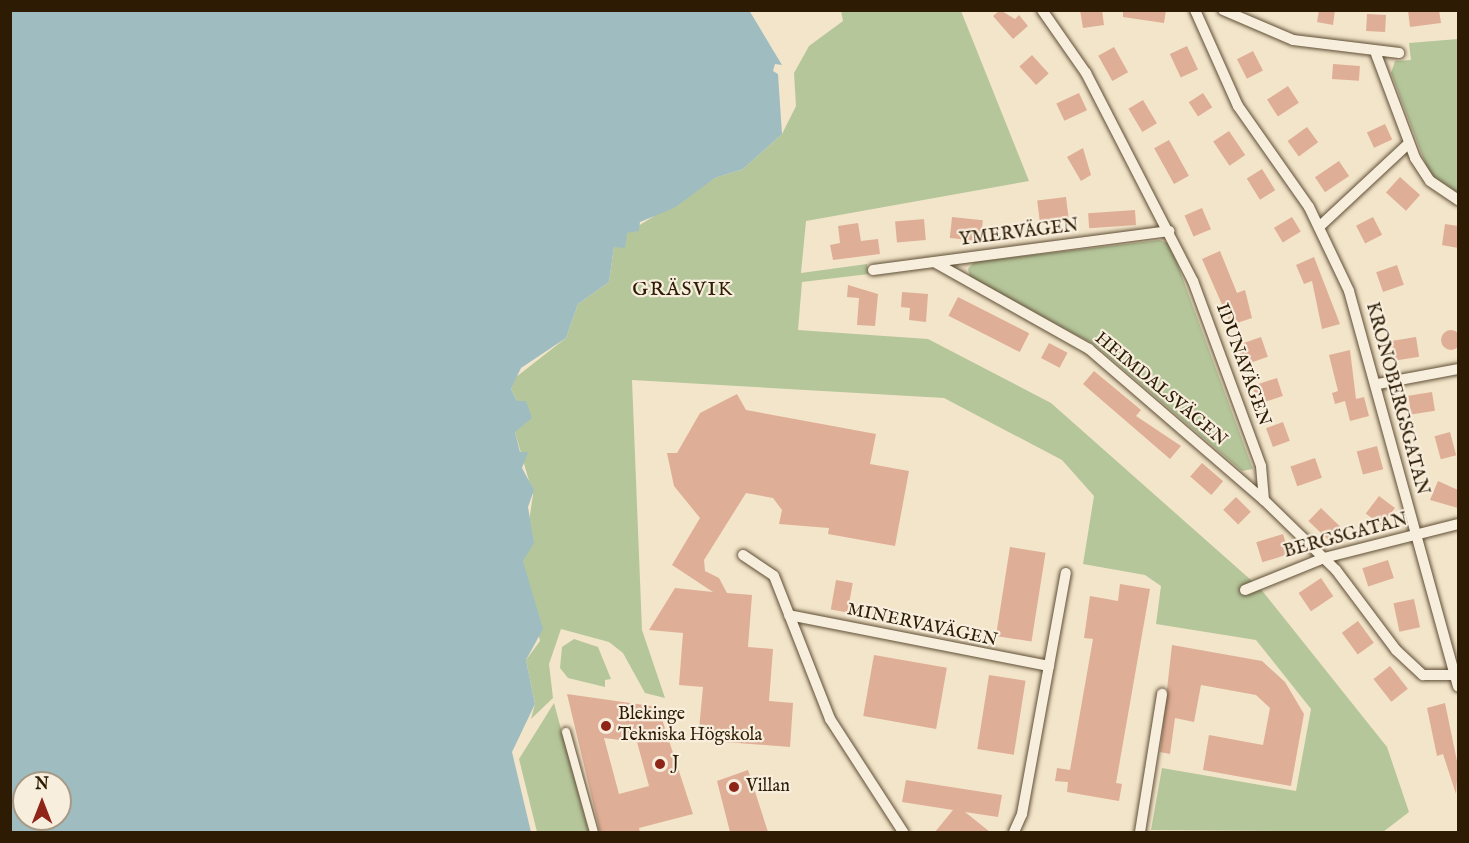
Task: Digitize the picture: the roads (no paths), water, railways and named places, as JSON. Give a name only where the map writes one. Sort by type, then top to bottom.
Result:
[{"type":"street","name":"IDUNAVÄGEN","points":[[1042,10],[1086,73],[1193,281],[1261,466],[1264,500]]},
{"type":"street","name":"KRONOBERGSGATAN","points":[[1195,10],[1238,106],[1319,227],[1349,291],[1378,384],[1414,536],[1457,679]]},
{"type":"street","points":[[1222,10],[1293,40],[1376,54],[1399,53]]},
{"type":"street","points":[[1376,54],[1408,144],[1430,181],[1458,200]]},
{"type":"street","points":[[1319,227],[1408,144]]},
{"type":"street","name":"YMERVÄGEN","points":[[873,270],[1169,231]]},
{"type":"street","name":"HEIMDALSVÄGEN","points":[[934,262],[1089,349],[1264,500]]},
{"type":"street","points":[[1378,384],[1458,369]]},
{"type":"street","points":[[1264,500],[1324,558],[1395,650],[1423,675],[1457,679]]},
{"type":"street","name":"BERGSGATAN","points":[[1245,590],[1324,558],[1458,524]]},
{"type":"street","points":[[743,555],[774,576],[830,719],[903,832]]},
{"type":"street","points":[[1014,832],[1022,814],[1066,573]]},
{"type":"street","name":"MINERVAVÄGEN","points":[[789,615],[1049,666]]},
{"type":"street","points":[[1140,832],[1162,694]]},
{"type":"street","points":[[566,732],[594,832]]},
{"type":"water","points":[[749,10],[782,65],[775,64],[773,71],[778,74],[782,134],[743,169],[715,178],[674,208],[640,222],[639,231],[627,233],[625,248],[614,247],[609,282],[578,304],[566,338],[521,368],[511,389],[517,401],[526,401],[532,418],[515,432],[520,452],[528,452],[522,468],[534,490],[528,507],[534,543],[523,561],[543,629],[526,660],[535,704],[512,752],[531,832],[11,832],[11,11]]},
{"type":"place","name":"Blekinge Tekniska Högskola","points":[[606,726]]},
{"type":"place","name":"J","points":[[660,764]]},
{"type":"place","name":"Villan","points":[[734,787]]},
{"type":"district","name":"GRÄSVIK","points":[[683,289]]}]
